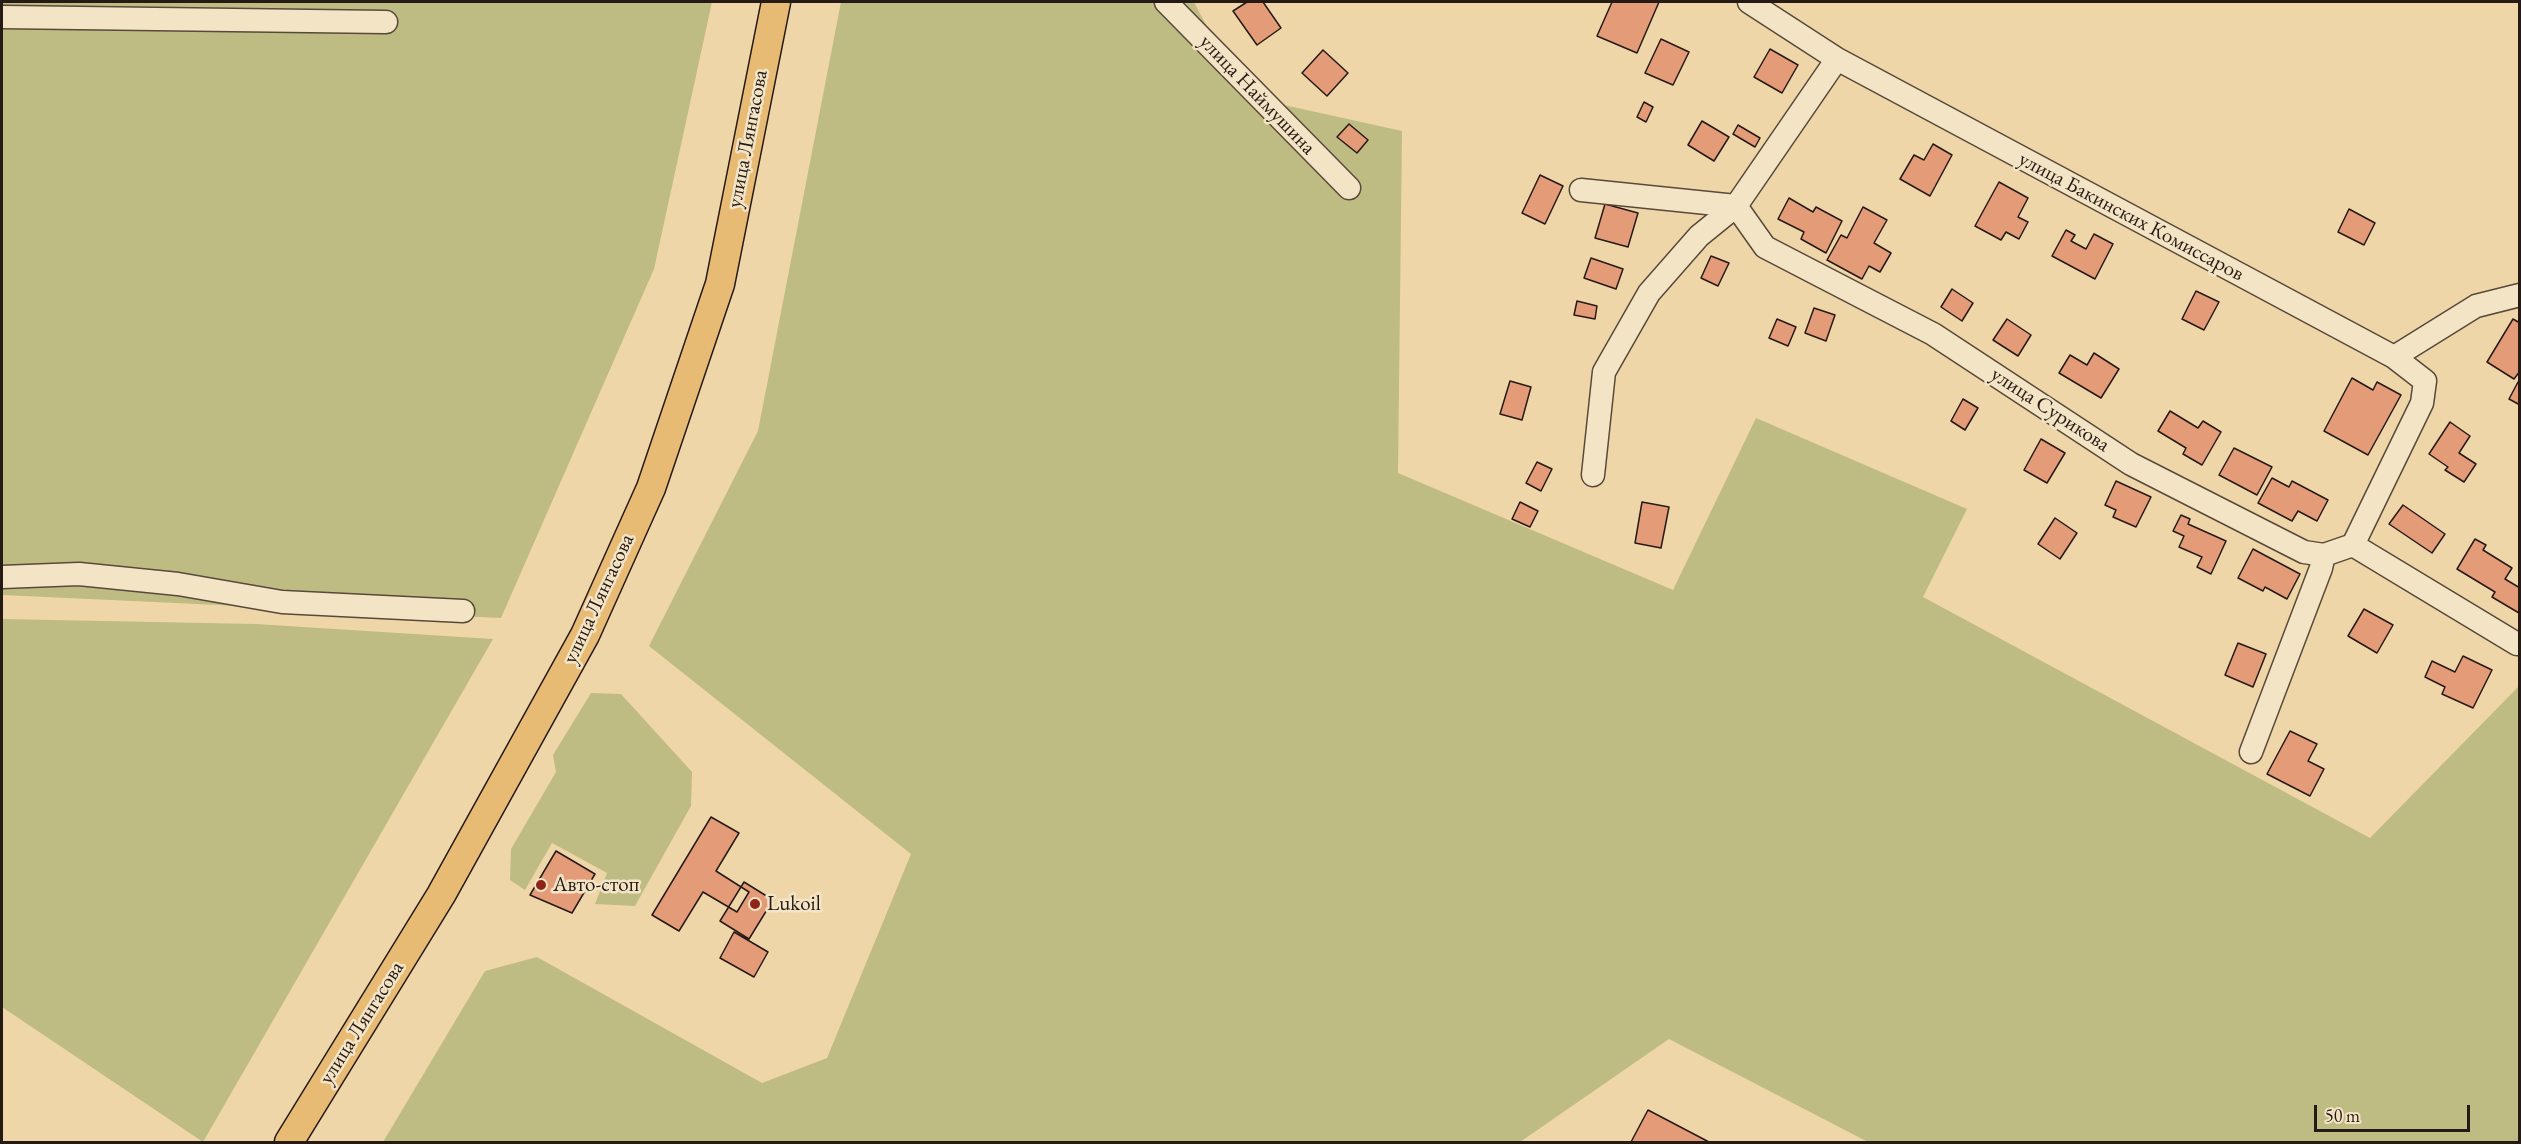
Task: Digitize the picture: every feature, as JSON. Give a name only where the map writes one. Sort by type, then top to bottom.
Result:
[{"type":"main road","name":"улица Лянгасова","points":[[289,1143],[441,895],[585,635],[651,488],[720,284],[776,2]]},
{"type":"street","name":"улица Наймушина","points":[[1166,2],[1349,188]]},
{"type":"street","name":"улица Бакинских Комиссаров","points":[[1749,2],[1837,59],[2394,357],[2425,381],[2422,403],[2353,544]]},
{"type":"street","points":[[2,17],[386,22]]},
{"type":"street","points":[[1593,475],[1605,372],[1649,293],[1699,236],[1736,206],[1837,59]]},
{"type":"street","points":[[1581,190],[1736,206]]},
{"type":"street","name":"улица Сурикова","points":[[1736,206],[1765,247],[1933,334],[2131,464],[2304,552],[2324,555]]},
{"type":"street","points":[[2394,357],[2476,306],[2520,296]]},
{"type":"street","points":[[2251,752],[2324,555],[2353,544],[2517,644]]},
{"type":"street","points":[[2,578],[79,574],[178,584],[282,602],[463,610]]},
{"type":"shaded area","points":[[2,2],[712,2],[654,269],[501,618],[2,595]]},
{"type":"shaded area","points":[[841,2],[1194,2],[1243,96],[1402,131],[1398,473],[1673,590],[1756,418],[1967,509],[1923,597],[2370,838],[2519,686],[2519,1142],[1868,1142],[1669,1039],[1520,1142],[383,1142],[485,971],[537,957],[762,1083],[827,1058],[911,854],[649,646],[758,431]]},
{"type":"shaded area","points":[[2,619],[256,624],[493,639],[203,1142],[2,1007]]},
{"type":"shaded area","points":[[591,693],[621,694],[692,772],[691,806],[635,906],[595,904],[607,873],[552,843],[525,890],[510,880],[511,849],[556,772],[553,755]]},
{"type":"building","points":[[1247,2],[1263,2],[1281,28],[1257,45],[1233,11]]},
{"type":"building","points":[[1612,2],[1659,2],[1637,53],[1597,36]]},
{"type":"building","points":[[1661,39],[1689,52],[1673,85],[1645,73]]},
{"type":"building","points":[[1770,49],[1798,65],[1782,93],[1754,77]]},
{"type":"building","points":[[1323,50],[1348,73],[1327,96],[1302,73]]},
{"type":"building","points":[[1644,102],[1653,107],[1646,122],[1637,117]]},
{"type":"building","points":[[1702,121],[1729,137],[1714,161],[1688,145]]},
{"type":"building","points":[[1349,124],[1368,140],[1357,153],[1337,137]]},
{"type":"building","points":[[1738,125],[1760,138],[1755,147],[1733,134]]},
{"type":"building","points":[[1933,144],[1952,155],[1930,196],[1900,179],[1914,155],[1924,160]]},
{"type":"building","points":[[1540,175],[1563,186],[1545,224],[1522,213]]},
{"type":"building","points":[[1999,182],[2028,198],[2018,217],[2028,222],[2019,239],[2006,232],[2001,240],[1975,226]]},
{"type":"building","points":[[1789,198],[1813,212],[1816,207],[1842,221],[1826,253],[1801,239],[1804,232],[1778,219]]},
{"type":"building","points":[[1605,204],[1638,213],[1628,247],[1595,238]]},
{"type":"building","points":[[1863,207],[1887,220],[1874,243],[1891,253],[1880,272],[1869,266],[1862,279],[1827,260],[1841,235],[1847,238]]},
{"type":"building","points":[[2349,209],[2375,223],[2364,245],[2338,232]]},
{"type":"building","points":[[2066,230],[2075,235],[2071,241],[2086,249],[2094,234],[2113,244],[2095,279],[2052,256]]},
{"type":"building","points":[[1711,256],[1729,263],[1718,286],[1701,278]]},
{"type":"building","points":[[1591,258],[1623,269],[1616,289],[1584,278]]},
{"type":"building","points":[[1952,289],[1973,303],[1962,321],[1941,307]]},
{"type":"building","points":[[2196,291],[2219,302],[2204,330],[2182,319]]},
{"type":"building","points":[[1577,301],[1597,306],[1595,319],[1574,315]]},
{"type":"building","points":[[1814,308],[1835,315],[1826,341],[1805,333]]},
{"type":"building","points":[[1777,319],[1796,327],[1788,346],[1769,338]]},
{"type":"building","points":[[2007,319],[2031,335],[2018,356],[1993,340]]},
{"type":"building","points":[[2513,319],[2520,323],[2520,371],[2514,379],[2487,362]]},
{"type":"building","points":[[2094,353],[2119,369],[2101,398],[2059,373],[2070,355],[2087,365]]},
{"type":"building","points":[[2352,378],[2373,390],[2377,382],[2401,395],[2368,455],[2324,431]]},
{"type":"building","points":[[1510,381],[1531,387],[1522,420],[1500,414]]},
{"type":"building","points":[[2518,382],[2520,383],[2520,405],[2509,399]]},
{"type":"building","points":[[1963,399],[1978,408],[1965,430],[1951,421]]},
{"type":"building","points":[[2170,411],[2198,428],[2203,421],[2221,432],[2202,465],[2183,454],[2186,448],[2158,431]]},
{"type":"building","points":[[2450,422],[2470,436],[2459,453],[2476,464],[2464,482],[2445,470],[2448,467],[2429,454]]},
{"type":"building","points":[[2041,439],[2065,453],[2047,483],[2024,470]]},
{"type":"building","points":[[2234,448],[2272,467],[2257,495],[2219,475]]},
{"type":"building","points":[[1537,462],[1552,469],[1541,491],[1526,483]]},
{"type":"building","points":[[2272,478],[2289,487],[2292,481],[2328,500],[2317,521],[2298,511],[2292,521],[2258,503]]},
{"type":"building","points":[[2116,481],[2151,497],[2136,527],[2113,517],[2116,510],[2105,505]]},
{"type":"building","points":[[1520,502],[1538,511],[1530,527],[1512,519]]},
{"type":"building","points":[[1642,502],[1669,507],[1661,548],[1635,543]]},
{"type":"building","points":[[2403,505],[2445,534],[2432,553],[2389,524]]},
{"type":"building","points":[[2181,515],[2190,519],[2188,524],[2226,541],[2211,574],[2197,567],[2202,557],[2179,547],[2184,536],[2173,531]]},
{"type":"building","points":[[2055,518],[2077,533],[2060,559],[2038,544]]},
{"type":"building","points":[[2475,539],[2486,545],[2483,550],[2512,568],[2505,579],[2520,588],[2519,613],[2492,597],[2495,592],[2457,569]]},
{"type":"building","points":[[2253,549],[2300,574],[2287,599],[2265,587],[2263,591],[2238,578]]},
{"type":"building","points":[[2364,609],[2393,625],[2377,653],[2348,636]]},
{"type":"building","points":[[2238,643],[2266,654],[2253,687],[2225,675]]},
{"type":"building","points":[[2463,656],[2492,670],[2473,708],[2442,694],[2445,687],[2425,677],[2432,661],[2455,672]]},
{"type":"building","points":[[2290,731],[2317,744],[2308,761],[2324,769],[2310,796],[2267,774]]},
{"type":"building","points":[[711,817],[739,833],[716,871],[749,892],[737,912],[703,892],[679,931],[652,915]]},
{"type":"building","points":[[556,851],[595,874],[572,913],[530,895]]},
{"type":"building","points":[[744,882],[773,900],[749,939],[720,921]]},
{"type":"building","points":[[734,932],[768,952],[754,977],[720,958]]},
{"type":"building","points":[[1648,1110],[1709,1142],[1631,1142]]},
{"type":"place","name":"Авто-стоп","points":[[541,885]]},
{"type":"place","name":"Lukoil","points":[[755,904]]}]
